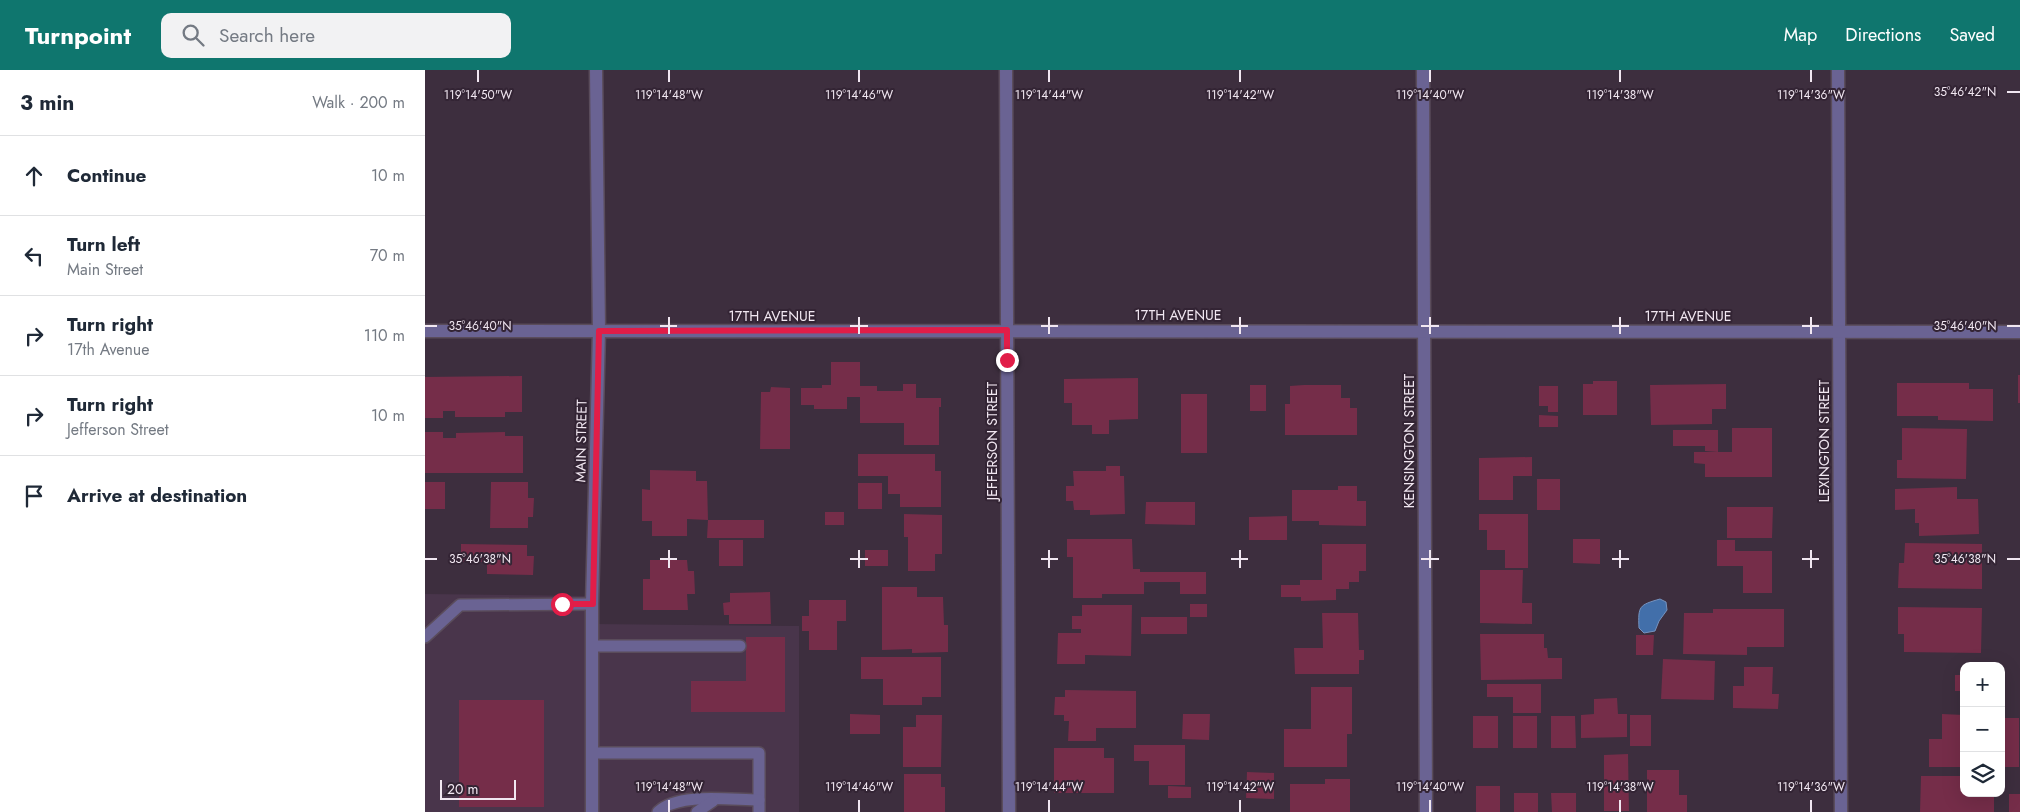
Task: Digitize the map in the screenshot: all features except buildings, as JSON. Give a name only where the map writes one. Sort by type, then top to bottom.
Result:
[{"type":"street","name":"MAIN STREET","points":[[592,812],[592,646],[599,331],[596,70]]},
{"type":"street","name":"JEFFERSON STREET","points":[[1006,70],[1009,812]]},
{"type":"street","name":"KENSINGTON STREET","points":[[1423,70],[1426,812]]},
{"type":"street","name":"LEXINGTON STREET","points":[[1838,70],[1841,812]]},
{"type":"street","name":"17TH AVENUE","points":[[425,331],[2020,332]]},
{"type":"lane","points":[[425,637],[460,605],[593,604]]},
{"type":"lane","points":[[592,646],[741,646]]},
{"type":"lane","points":[[592,753],[759,753],[759,806],[717,800],[675,801],[668,803],[658,812]]},
{"type":"lane","points":[[697,812],[705,805],[717,800]]},
{"type":"shaded area","points":[[425,594],[593,596],[593,624],[799,626],[799,812],[425,812]]},
{"type":"water","points":[[1660,599],[1666,602],[1667,610],[1655,631],[1644,633],[1639,628],[1641,608],[1648,603]]},
{"type":"route","points":[[562,604],[593,604],[599,331],[1007,330],[1007,360]]}]
